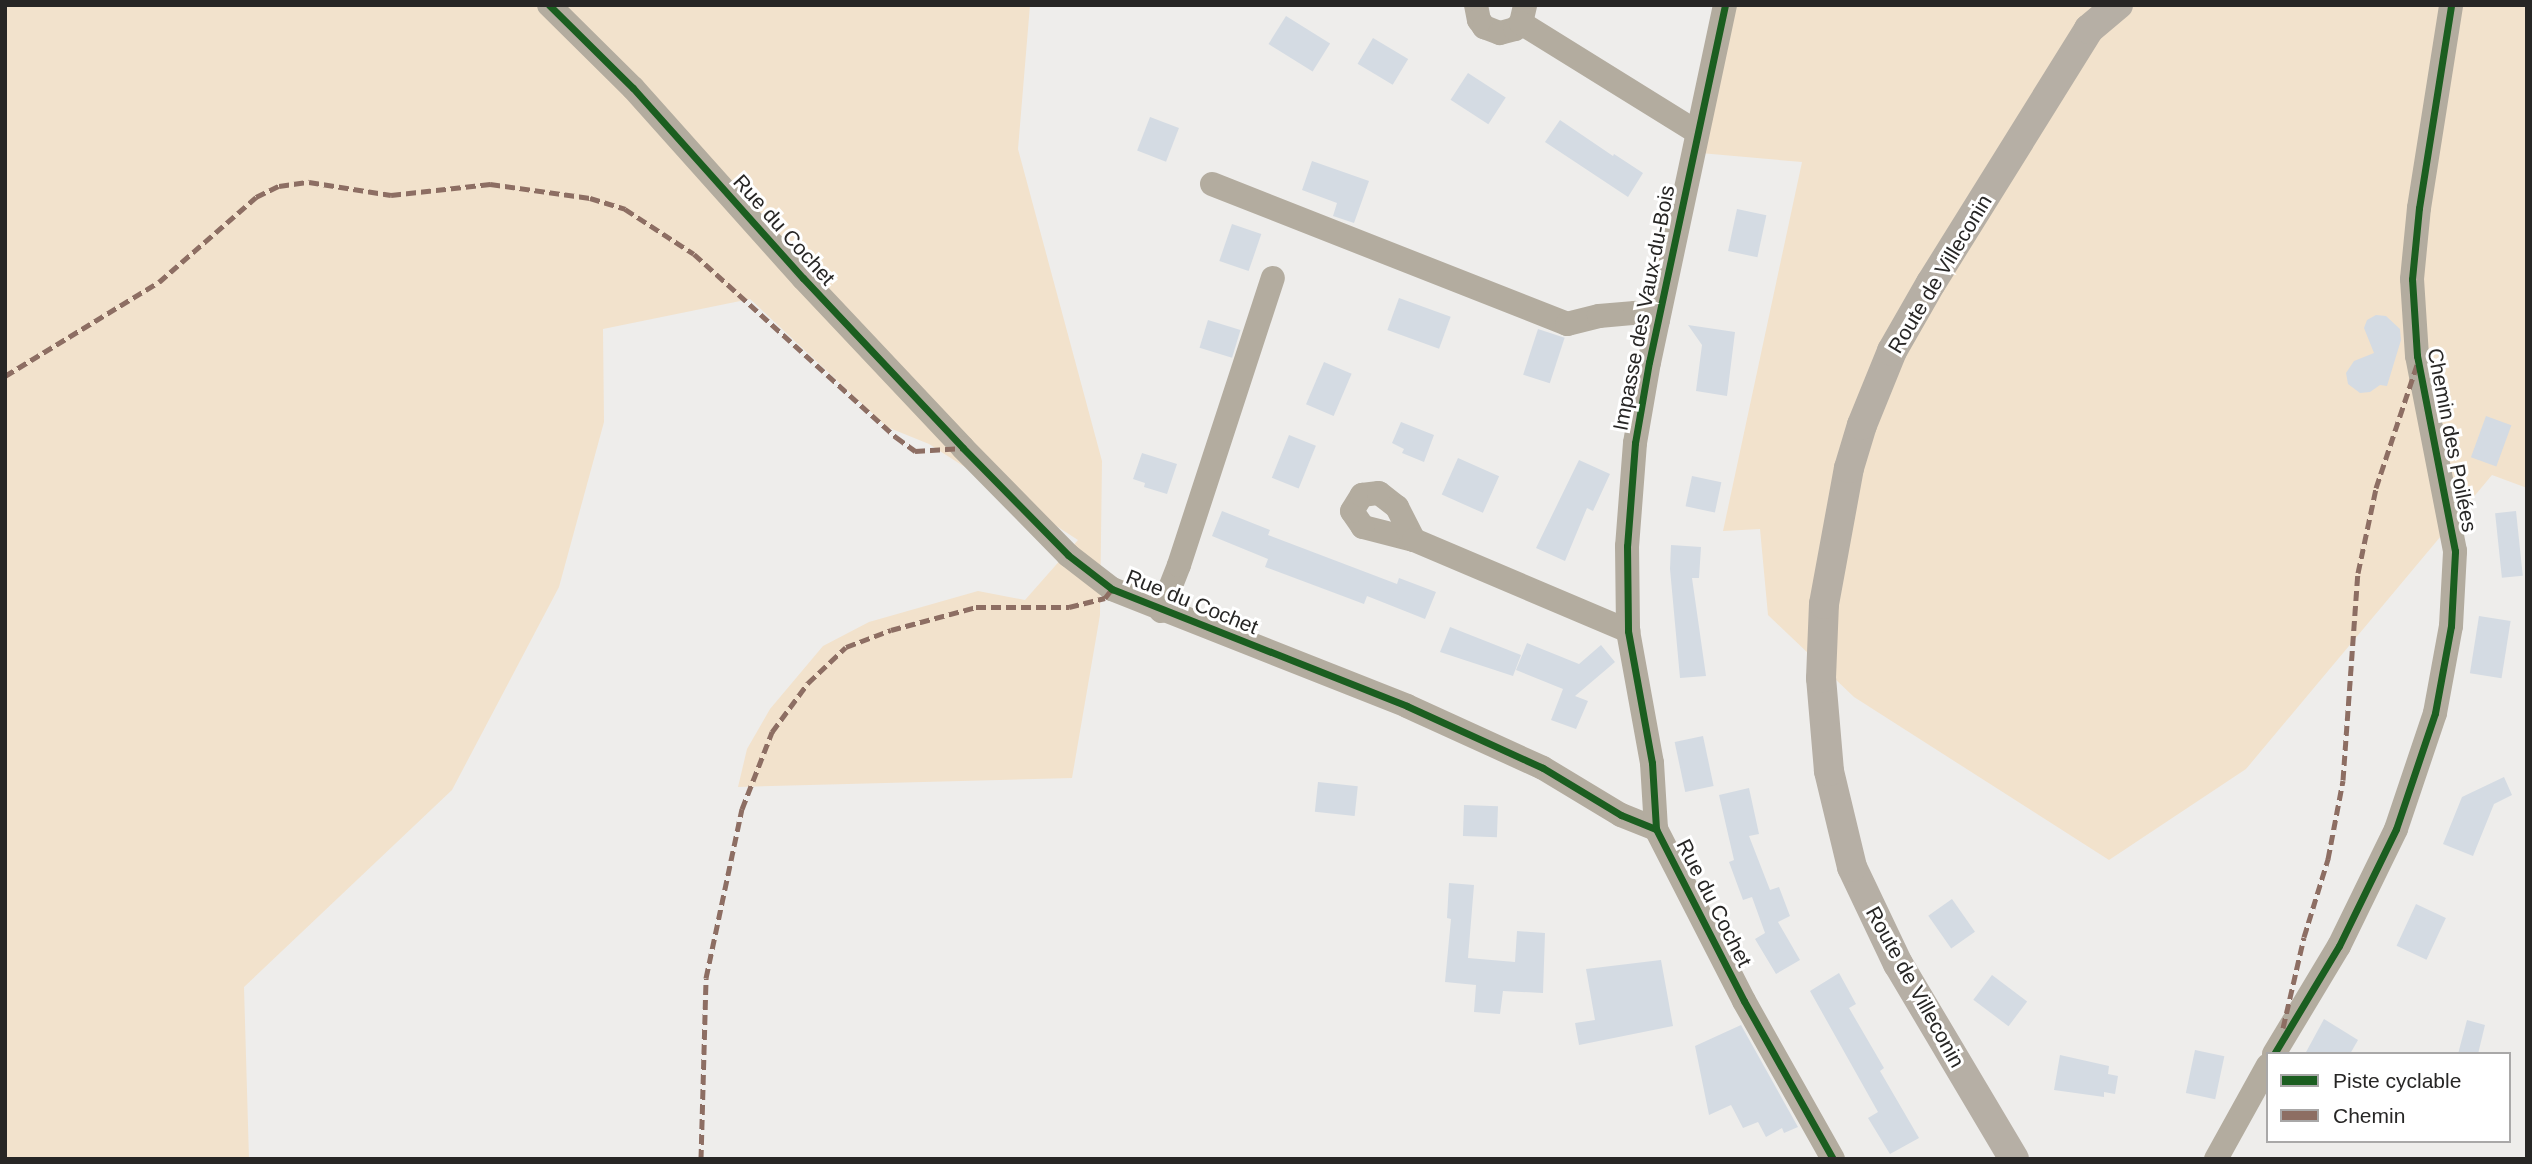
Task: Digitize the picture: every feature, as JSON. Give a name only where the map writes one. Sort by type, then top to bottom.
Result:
[{"type":"main road","name":"Route de Villeconin","points":[[2014,1159],[1898,964],[1852,867],[1829,771],[1821,678],[1824,604],[1849,468],[1862,425],[1892,351],[1931,283],[2089,29],[2118,5]]},
{"type":"street","name":"Rue du Cochet","points":[[549,5],[633,88],[803,278],[1068,555],[1112,589],[1161,611],[1407,706],[1543,768],[1621,815],[1656,829],[1744,1001],[1833,1159]]},
{"type":"street","points":[[1476,5],[1479,20],[1491,32],[1508,33],[1523,14],[1697,132]]},
{"type":"street","name":"Impasse des Vaux-du-Bois","points":[[1656,829],[1652,763],[1629,631],[1627,546],[1635,443],[1658,320],[1725,5]]},
{"type":"street","name":"Chemin des Poilées","points":[[2275,1052],[2339,946],[2396,829],[2435,713],[2451,626],[2455,551],[2417,356],[2412,279],[2418,208],[2451,5]]},
{"type":"street","points":[[1212,184],[1567,324],[1634,313],[1658,320]]},
{"type":"street","points":[[1161,611],[1179,565],[1273,278]]},
{"type":"street","points":[[1414,540],[1629,631]]},
{"type":"street","points":[[2216,1159],[2266,1069]]},
{"type":"shaded area","points":[[5,5],[1030,5],[1018,149],[1102,461],[1100,615],[1072,778],[738,787],[747,749],[770,709],[823,646],[869,622],[978,591],[1025,600],[1078,540],[929,444],[887,427],[750,299],[603,329],[604,422],[559,587],[452,790],[244,987],[249,1159],[5,1159]]},
{"type":"shaded area","points":[[1731,5],[2527,5],[2527,488],[2492,475],[2246,769],[2109,860],[1854,697],[1768,615],[1760,529],[1723,531],[1802,162],[1700,153]]},
{"type":"building","points":[[1286,16],[1330,44],[1313,72],[1269,44]]},
{"type":"building","points":[[1373,38],[1408,59],[1393,85],[1358,64]]},
{"type":"building","points":[[1468,73],[1506,98],[1488,124],[1451,100]]},
{"type":"building","points":[[1150,117],[1179,128],[1166,162],[1137,151]]},
{"type":"building","points":[[1560,120],[1643,173],[1628,197],[1545,142]]},
{"type":"building","points":[[1312,161],[1369,181],[1354,223],[1333,216],[1337,203],[1302,190]]},
{"type":"building","points":[[1737,209],[1766,215],[1757,257],[1728,251]]},
{"type":"building","points":[[1232,224],[1261,234],[1249,271],[1219,261]]},
{"type":"building","points":[[1399,298],[1451,317],[1439,349],[1387,330]]},
{"type":"building","points":[[2376,315],[2386,316],[2400,329],[2401,340],[2387,386],[2380,385],[2370,392],[2360,393],[2348,384],[2346,373],[2354,361],[2374,353],[2364,328],[2367,320]]},
{"type":"building","points":[[1208,320],[1241,330],[1232,358],[1200,348]]},
{"type":"building","points":[[1688,325],[1735,332],[1727,396],[1696,391],[1702,345]]},
{"type":"building","points":[[1538,329],[1565,338],[1550,383],[1523,375]]},
{"type":"building","points":[[1324,362],[1352,374],[1334,416],[1306,404]]},
{"type":"building","points":[[2486,416],[2511,425],[2496,467],[2471,457]]},
{"type":"building","points":[[1401,422],[1434,435],[1424,462],[1402,453],[1404,449],[1392,443]]},
{"type":"building","points":[[1289,435],[1316,446],[1299,489],[1272,478]]},
{"type":"building","points":[[1142,453],[1177,464],[1167,494],[1144,487],[1145,483],[1133,479]]},
{"type":"building","points":[[1458,458],[1499,476],[1483,513],[1442,495]]},
{"type":"building","points":[[1579,460],[1610,474],[1593,511],[1587,508],[1565,561],[1536,548]]},
{"type":"building","points":[[1692,476],[1721,482],[1715,513],[1686,506]]},
{"type":"building","points":[[1222,511],[1270,530],[1268,535],[1397,584],[1399,578],[1436,592],[1425,619],[1367,596],[1364,604],[1265,567],[1268,559],[1212,536]]},
{"type":"building","points":[[2516,511],[2523,576],[2502,578],[2495,513]]},
{"type":"building","points":[[1671,545],[1701,547],[1699,578],[1692,578],[1706,676],[1680,678],[1670,569]]},
{"type":"building","points":[[2479,616],[2511,621],[2502,678],[2470,673]]},
{"type":"building","points":[[1450,627],[1521,655],[1513,676],[1440,652]]},
{"type":"building","points":[[1527,643],[1579,664],[1601,645],[1615,662],[1575,696],[1588,701],[1576,729],[1551,720],[1563,689],[1516,670]]},
{"type":"building","points":[[1703,736],[1714,786],[1685,792],[1675,742]]},
{"type":"building","points":[[2504,777],[2512,795],[2494,804],[2473,856],[2443,844],[2462,797]]},
{"type":"building","points":[[1318,782],[1358,786],[1355,816],[1315,812]]},
{"type":"building","points":[[1749,788],[1759,834],[1749,836],[1770,890],[1779,887],[1790,916],[1778,922],[1800,960],[1776,974],[1755,939],[1765,933],[1752,897],[1743,900],[1729,862],[1734,860],[1719,795]]},
{"type":"building","points":[[1464,805],[1498,806],[1497,837],[1463,836]]},
{"type":"building","points":[[1449,883],[1474,885],[1468,958],[1515,962],[1517,931],[1545,933],[1543,993],[1503,991],[1500,1014],[1474,1012],[1476,985],[1445,982],[1451,919],[1447,918]]},
{"type":"building","points":[[1952,899],[1975,932],[1951,948],[1928,916]]},
{"type":"building","points":[[2416,904],[2446,918],[2426,960],[2397,946]]},
{"type":"building","points":[[1661,960],[1673,1026],[1579,1045],[1575,1023],[1595,1020],[1586,969]]},
{"type":"building","points":[[1839,973],[1856,1004],[1849,1008],[1884,1068],[1880,1071],[1919,1138],[1890,1154],[1868,1118],[1878,1112],[1810,991]]},
{"type":"building","points":[[1992,975],[2027,1001],[2008,1026],[1973,1000]]},
{"type":"building","points":[[2324,1019],[2358,1040],[2351,1052],[2306,1052]]},
{"type":"building","points":[[2467,1020],[2485,1025],[2478,1052],[2459,1052]]},
{"type":"building","points":[[1741,1025],[1798,1127],[1784,1133],[1782,1128],[1766,1137],[1758,1122],[1743,1128],[1731,1105],[1709,1115],[1695,1046]]},
{"type":"building","points":[[2195,1050],[2224,1056],[2215,1099],[2186,1093]]},
{"type":"building","points":[[2060,1055],[2109,1066],[2108,1074],[2118,1076],[2115,1094],[2104,1092],[2104,1097],[2054,1090]]},
{"type":"marked path","points":[[5,376],[159,282],[256,197],[279,186],[309,182],[391,195],[490,184],[590,198],[625,209],[694,254],[896,437],[915,451],[963,448]]},
{"type":"marked path","points":[[2283,1028],[2304,937],[2328,859],[2343,780],[2358,573],[2376,488],[2417,365]]},
{"type":"marked path","points":[[701,1159],[706,978],[742,809],[772,732],[808,683],[846,647],[891,630],[976,607],[1069,607],[1105,598],[1112,589]]},
{"type":"cycle path","points":[[549,5],[633,88],[803,278],[963,448],[1068,555],[1112,589],[1407,706],[1543,768],[1621,815],[1656,829]]},
{"type":"cycle path","points":[[1725,5],[1649,362],[1635,443],[1627,546],[1628,631],[1652,763],[1656,829],[1744,1001],[1833,1159]]},
{"type":"cycle path","points":[[2275,1052],[2339,946],[2396,829],[2435,713],[2451,626],[2455,551],[2417,356],[2412,279],[2419,208],[2451,5]]}]
